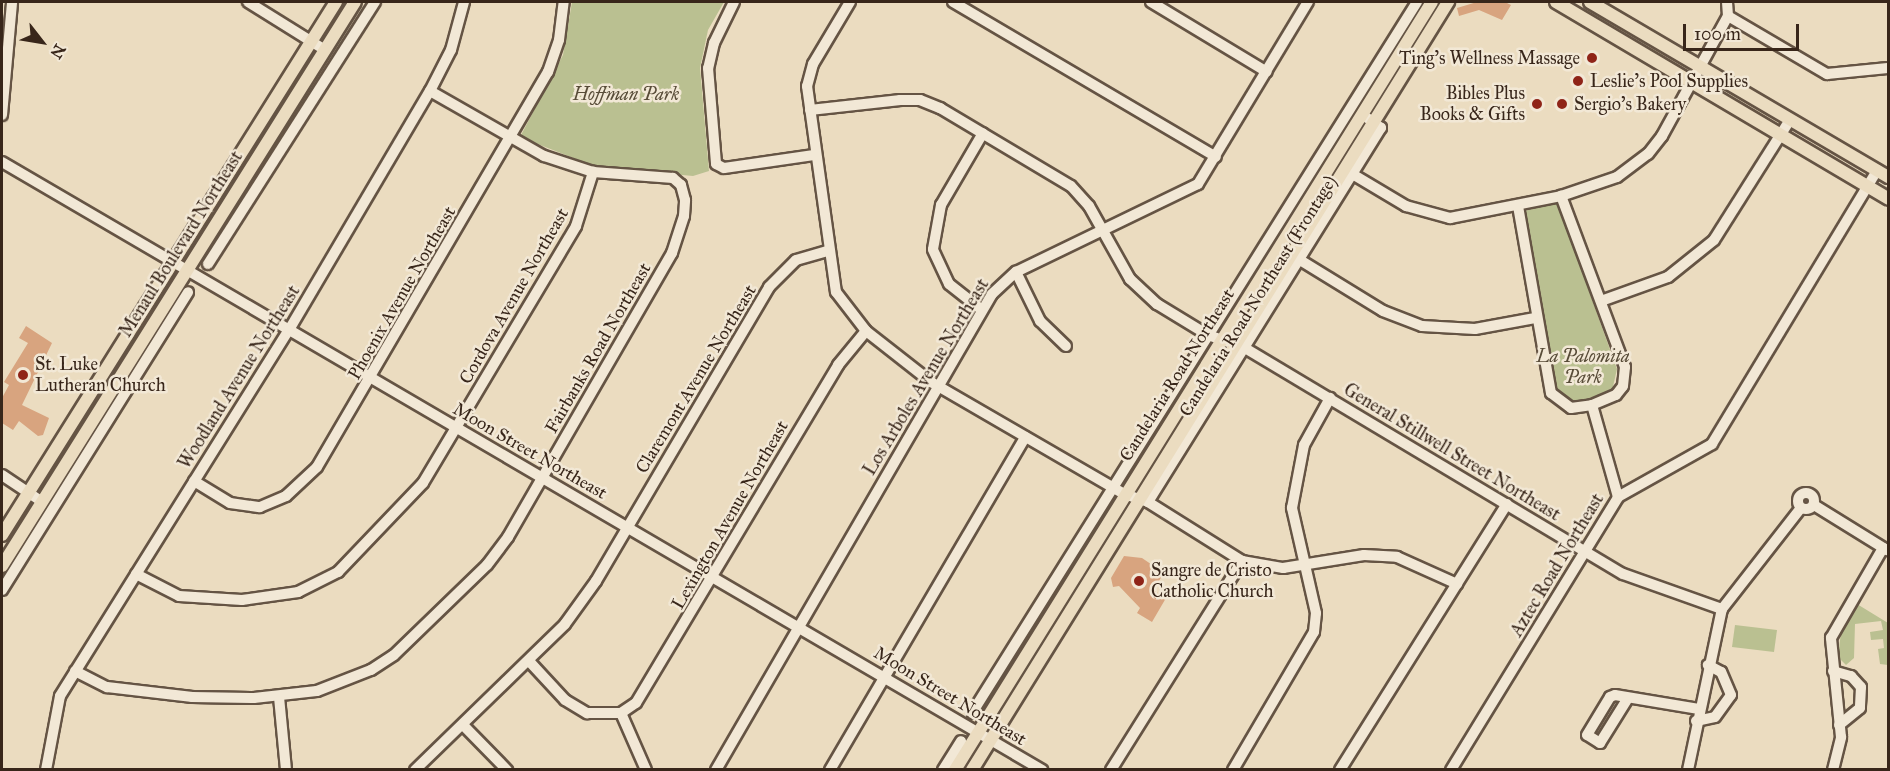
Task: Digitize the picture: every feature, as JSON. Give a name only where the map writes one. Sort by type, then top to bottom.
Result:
[{"type":"main road","name":"Menaul Boulevard Northeast","points":[[2,536],[336,2]]},
{"type":"main road","name":"Menaul Boulevard Northeast","points":[[2,566],[355,2]]},
{"type":"main road","name":"Candelaria Road Northeast","points":[[955,770],[1118,491],[1432,2]]},
{"type":"main road","name":"Candelaria Road Northeast","points":[[972,770],[1240,347],[1373,122],[1448,2]]},
{"type":"main road","points":[[1557,2],[1888,198]]},
{"type":"main road","points":[[1590,2],[1888,177]]},
{"type":"street","points":[[2,115],[12,2]]},
{"type":"street","points":[[248,2],[325,50]]},
{"type":"street","points":[[207,264],[375,2]]},
{"type":"street","name":"Woodland Avenue Northeast","points":[[45,770],[57,703],[289,330],[430,91],[451,50],[464,2]]},
{"type":"street","name":"Phoenix Avenue Northeast","points":[[194,481],[245,507],[260,507],[286,496],[332,446],[512,138],[555,55],[564,2]]},
{"type":"street","points":[[734,2],[714,43],[708,68],[717,164],[724,168],[814,155]]},
{"type":"street","points":[[850,2],[808,75],[814,155],[836,292],[866,331],[937,386],[1118,491],[1143,500],[1242,561],[1283,568],[1364,555],[1397,557],[1457,584]]},
{"type":"street","points":[[953,2],[1216,157]]},
{"type":"street","points":[[1151,2],[1267,72]]},
{"type":"street","name":"Los Arboles Avenue Northeast","points":[[716,770],[982,310],[1016,272],[1190,190],[1216,157],[1308,2]]},
{"type":"street","points":[[1215,337],[1417,2]]},
{"type":"street","points":[[1354,175],[1429,214],[1475,216],[1561,196],[1632,168],[1662,136],[1693,84],[1698,66],[1728,16],[1727,2]]},
{"type":"street","points":[[1728,16],[1827,74],[1888,68]]},
{"type":"street","points":[[430,91],[544,156],[593,172]]},
{"type":"street","name":"General Stillwell Street Northeast","points":[[810,110],[920,100],[983,133],[1071,186],[1089,206],[1114,256],[1144,293],[1215,337],[1240,347],[1330,399],[1587,550],[1623,574],[1722,609]]},
{"type":"street","points":[[1360,114],[1373,122]]},
{"type":"street","points":[[1600,301],[1668,278],[1714,240],[1791,120]]},
{"type":"street","name":"Candelaria Road Northeast (Frontage)","points":[[1240,347],[1300,260],[1354,175],[1381,128],[1373,122]]},
{"type":"street","points":[[982,310],[949,284],[933,249],[941,205],[983,133]]},
{"type":"street","name":"Moon Street Northeast","points":[[2,162],[1042,770]]},
{"type":"street","name":"Aztec Road Northeast","points":[[1451,770],[1618,497],[1712,444],[1877,170]]},
{"type":"street","name":"Fairbanks Road Northeast","points":[[75,671],[123,690],[222,700],[279,697],[340,684],[394,655],[487,565],[542,477],[672,253],[684,216],[685,200],[681,185],[673,178],[593,172]]},
{"type":"street","name":"Cordova Avenue Northeast","points":[[136,574],[164,591],[194,599],[242,600],[298,592],[322,584],[407,502],[456,427],[576,225],[593,172]]},
{"type":"street","points":[[1518,206],[1535,318],[1551,393],[1571,408],[1592,405],[1616,395],[1626,376],[1561,196]]},
{"type":"street","name":"Claremont Avenue Northeast","points":[[416,770],[464,726],[565,624],[628,526],[769,287],[796,260],[828,251]]},
{"type":"street","points":[[1300,260],[1383,311],[1422,326],[1475,329],[1535,318]]},
{"type":"street","points":[[1016,272],[1040,321],[1066,345]]},
{"type":"street","points":[[2,590],[188,292]]},
{"type":"street","name":"Lexington Avenue Northeast","points":[[621,713],[646,693],[838,365],[866,331]]},
{"type":"street","points":[[1233,770],[1314,632],[1316,613],[1302,565],[1292,508],[1296,474],[1307,438],[1330,399]]},
{"type":"street","points":[[1592,405],[1618,497]]},
{"type":"street","points":[[830,770],[1025,437]]},
{"type":"street","points":[[2,474],[41,501]]},
{"type":"street","points":[[972,713],[1118,491]]},
{"type":"street","points":[[1688,770],[1696,721],[1722,609],[1801,508],[1798,498],[1805,493],[1812,496],[1814,505],[1886,549],[1835,630],[1833,671],[1840,749],[1833,770]]},
{"type":"street","points":[[1340,770],[1507,504]]},
{"type":"street","points":[[1111,770],[1242,561]]},
{"type":"street","points":[[529,662],[574,707],[587,713],[621,713],[646,770]]},
{"type":"street","points":[[1696,721],[1715,717],[1731,695],[1721,672],[1708,665]]},
{"type":"street","points":[[1833,671],[1851,675],[1861,687],[1860,708],[1839,725]]},
{"type":"street","points":[[279,697],[286,770]]},
{"type":"street","points":[[1628,698],[1600,743],[1587,735],[1610,697],[1628,698],[1699,709]]},
{"type":"street","points":[[464,726],[507,770]]},
{"type":"street","points":[[943,770],[961,741]]},
{"type":"green space","name":"Hoffman Park","points":[[572,2],[724,2],[708,30],[700,68],[709,171],[693,176],[596,167],[520,137],[563,55]]},
{"type":"green space","name":"La Palomita Park","points":[[1557,202],[1617,369],[1612,391],[1574,403],[1554,389],[1525,215],[1525,211]]},
{"type":"green space","points":[[1857,604],[1888,623],[1888,665],[1880,664],[1878,649],[1884,648],[1883,639],[1871,640],[1870,632],[1883,630],[1881,621],[1855,624],[1854,658],[1846,665],[1838,657],[1841,632]]},
{"type":"green space","points":[[1735,625],[1777,630],[1774,652],[1732,647]]},
{"type":"building","points":[[1477,2],[1505,2],[1511,5],[1502,20],[1479,10],[1459,16],[1457,8]]},
{"type":"building","name":"St. Luke Lutheran Church","points":[[26,326],[52,343],[22,405],[49,418],[43,435],[38,436],[19,421],[13,430],[2,423],[2,398],[9,385],[4,382],[28,343],[19,338]]},
{"type":"building","name":"Sangre de Cristo Catholic Church","points":[[1124,556],[1142,558],[1164,573],[1153,590],[1166,598],[1152,622],[1137,613],[1140,608],[1119,586],[1113,587],[1111,578]]},
{"type":"place","name":"Ting's Wellness Massage","points":[[1592,58]]},
{"type":"place","name":"Leslie's Pool Supplies","points":[[1578,81]]},
{"type":"place","name":"Bibles Plus Books & Gifts","points":[[1537,104]]},
{"type":"place","name":"Sergio's Bakery","points":[[1562,104]]},
{"type":"place","name":"St. Luke Lutheran Church","points":[[23,375]]},
{"type":"place","name":"Sangre de Cristo Catholic Church","points":[[1139,581]]}]
